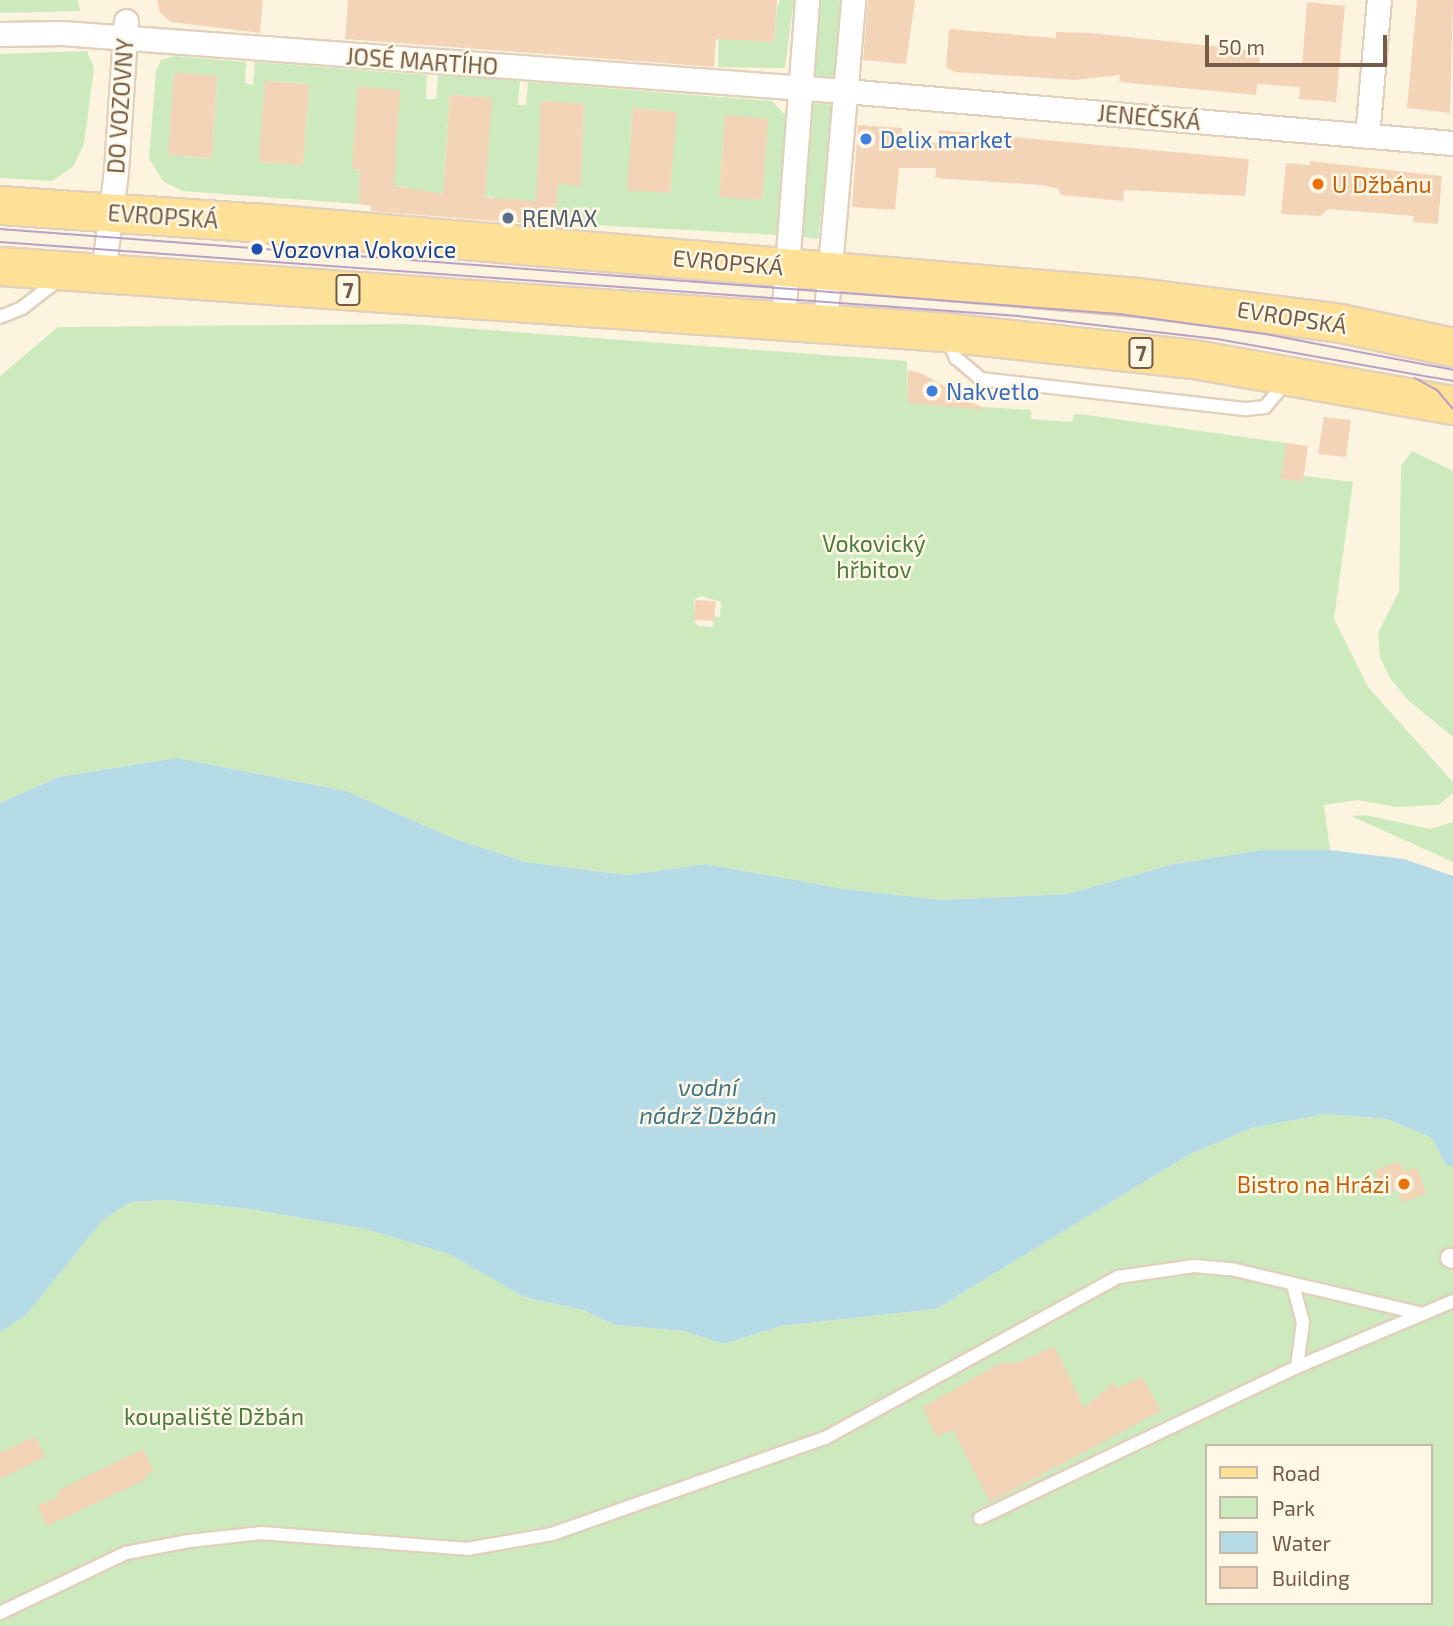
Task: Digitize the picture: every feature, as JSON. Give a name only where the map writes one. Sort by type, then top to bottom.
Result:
[{"type":"main road","name":"EVROPSKÁ","points":[[0,205],[786,267],[1195,303],[1340,323],[1453,347]]},
{"type":"main road","name":"7","points":[[0,266],[946,332],[1170,356],[1453,405]]},
{"type":"street","points":[[783,320],[807,0]]},
{"type":"street","points":[[825,323],[853,0]]},
{"type":"street","points":[[1367,136],[1379,0]]},
{"type":"street","name":"JOSÉ MARTÍHO","points":[[0,34],[125,30],[845,91]]},
{"type":"street","name":"DO VOZOVNY","points":[[87,272],[109,213],[125,30]]},
{"type":"street","name":"JENEČSKÁ","points":[[845,91],[1453,143]]},
{"type":"lane","points":[[0,317],[22,308],[87,272]]},
{"type":"lane","points":[[0,1613],[127,1553],[189,1541],[261,1533],[467,1549],[552,1534],[825,1438],[1118,1278],[1194,1266],[1231,1269],[1418,1313]]},
{"type":"lane","points":[[1293,1285],[1303,1322],[1297,1367]]},
{"type":"lane","points":[[980,1518],[1297,1367],[1418,1313],[1453,1301]]},
{"type":"green space","points":[[0,0],[78,0],[80,11],[0,13]]},
{"type":"green space","points":[[719,0],[730,39],[774,42],[780,0],[794,0],[785,68],[718,67]]},
{"type":"green space","points":[[821,0],[842,0],[836,79],[815,78]]},
{"type":"green space","points":[[87,51],[94,68],[84,144],[73,167],[52,181],[0,178],[0,54]]},
{"type":"green space","points":[[174,56],[246,62],[245,83],[253,85],[255,62],[427,75],[426,99],[436,99],[438,75],[520,81],[518,105],[526,105],[528,82],[772,101],[786,116],[778,229],[776,235],[593,225],[556,219],[492,197],[406,191],[406,187],[360,184],[359,204],[182,191],[163,181],[149,159],[156,71],[161,60]],"holes":[[[174,73],[217,77],[212,158],[169,155]],[[266,81],[309,84],[303,165],[260,162]],[[450,95],[491,98],[486,179],[444,176]],[[541,101],[584,105],[582,136]],[[633,108],[676,112],[670,193],[630,145]],[[725,116],[767,119],[762,200],[719,196]],[[355,140],[394,172],[353,169]]]},
{"type":"green space","points":[[810,103],[834,105],[818,239],[796,236]]},
{"type":"green space","name":"Vokovický hřbitov","points":[[407,324],[907,361],[908,402],[1031,410],[1031,419],[1072,422],[1074,414],[1087,415],[1286,443],[1282,479],[1303,482],[1304,476],[1353,482],[1334,619],[1368,687],[1453,782],[1453,793],[1439,805],[1395,807],[1358,800],[1324,805],[1330,850],[1261,850],[1174,864],[1067,894],[942,900],[845,889],[706,864],[627,875],[525,862],[455,839],[346,791],[177,758],[58,777],[0,803],[0,376],[58,327]],"holes":[[[701,596],[721,602],[720,617],[714,616],[713,627],[698,626],[694,620],[694,600]]]},
{"type":"green space","points":[[1412,451],[1453,471],[1453,737],[1408,700],[1390,678],[1380,657],[1378,633],[1399,591],[1401,466]]},
{"type":"green space","points":[[1366,815],[1430,829],[1453,822],[1453,862],[1351,816]]},
{"type":"green space","name":"koupaliště Džbán","points":[[1326,1114],[1387,1119],[1432,1138],[1446,1166],[1453,1166],[1453,1626],[0,1626],[0,1331],[26,1315],[103,1220],[131,1202],[167,1200],[250,1209],[365,1229],[449,1254],[524,1297],[583,1310],[615,1325],[683,1331],[724,1344],[781,1326],[936,1309],[1190,1154],[1252,1128]]},
{"type":"water","name":"vodní nádrž Džbán","points":[[177,758],[346,791],[455,839],[525,862],[627,875],[706,864],[845,889],[942,900],[1067,894],[1174,864],[1261,850],[1330,850],[1404,859],[1453,876],[1453,1166],[1446,1166],[1432,1138],[1387,1119],[1326,1114],[1252,1128],[1190,1154],[936,1309],[781,1326],[724,1344],[683,1331],[615,1325],[583,1310],[524,1297],[449,1254],[365,1229],[250,1209],[167,1200],[131,1202],[103,1220],[26,1315],[0,1332],[0,803],[58,777]]},
{"type":"building","points":[[157,0],[263,0],[260,33],[171,22],[160,13]]},
{"type":"building","points":[[348,0],[777,0],[774,42],[716,39],[714,67],[345,39]]},
{"type":"building","points":[[868,0],[915,0],[906,64],[863,60]]},
{"type":"building","points":[[1417,0],[1453,0],[1450,113],[1407,108]]},
{"type":"building","points":[[1307,2],[1345,6],[1336,102],[1299,99],[1300,87],[1257,84],[1256,95],[1119,82],[1120,75],[1075,80],[955,72],[946,67],[949,29],[1056,38],[1056,32],[1091,33],[1260,51],[1259,64],[1302,67]]},
{"type":"building","points":[[174,73],[217,76],[212,158],[168,155]]},
{"type":"building","points":[[265,81],[309,84],[303,165],[259,162]]},
{"type":"building","points":[[358,87],[400,90],[394,186],[443,194],[450,95],[492,98],[485,197],[492,198],[536,201],[541,101],[584,104],[581,186],[558,184],[556,226],[371,211],[371,206],[359,204],[360,169],[352,169]]},
{"type":"building","points":[[633,108],[677,112],[670,193],[627,190]]},
{"type":"building","points":[[725,115],[768,119],[762,200],[719,197]]},
{"type":"building","points":[[858,125],[902,128],[901,141],[938,143],[939,130],[1249,159],[1245,196],[1124,190],[1123,201],[1060,195],[1059,189],[1041,185],[935,178],[936,168],[899,168],[895,210],[852,207]]},
{"type":"building","points":[[1310,161],[1442,176],[1438,224],[1413,222],[1414,216],[1329,209],[1320,216],[1281,214],[1286,163],[1310,165]]},
{"type":"building","name":"Nakvetlo","points":[[908,370],[923,374],[986,410],[908,403]]},
{"type":"building","points":[[1324,417],[1351,420],[1346,457],[1318,454]]},
{"type":"building","points":[[1286,443],[1308,446],[1303,482],[1281,479]]},
{"type":"building","points":[[695,600],[716,601],[714,621],[694,620]]},
{"type":"building","points":[[1399,1161],[1405,1172],[1416,1167],[1427,1193],[1403,1203],[1397,1189],[1385,1195],[1374,1171]]},
{"type":"building","points":[[1054,1346],[1084,1408],[1113,1383],[1119,1388],[1142,1377],[1161,1411],[990,1502],[953,1430],[936,1437],[923,1407],[1001,1363],[1018,1363]]},
{"type":"building","points":[[35,1436],[45,1457],[0,1479],[0,1453]]},
{"type":"building","points":[[143,1449],[154,1471],[145,1476],[147,1479],[47,1526],[37,1506],[60,1496],[57,1491]]},
{"type":"tram line","points":[[0,229],[1119,314],[1265,334],[1453,370]]},
{"type":"tram line","points":[[0,242],[1018,316],[1217,339],[1453,381]]},
{"type":"tram line","points":[[1415,378],[1437,390],[1453,409]]},
{"type":"place","name":"Delix market","points":[[866,139]]},
{"type":"place","name":"U Džbánu","points":[[1318,184]]},
{"type":"place","name":"REMAX","points":[[508,218]]},
{"type":"place","name":"Vozovna Vokovice","points":[[257,249]]},
{"type":"place","name":"Nakvetlo","points":[[932,391]]},
{"type":"place","name":"Bistro na Hrázi","points":[[1404,1184]]}]
